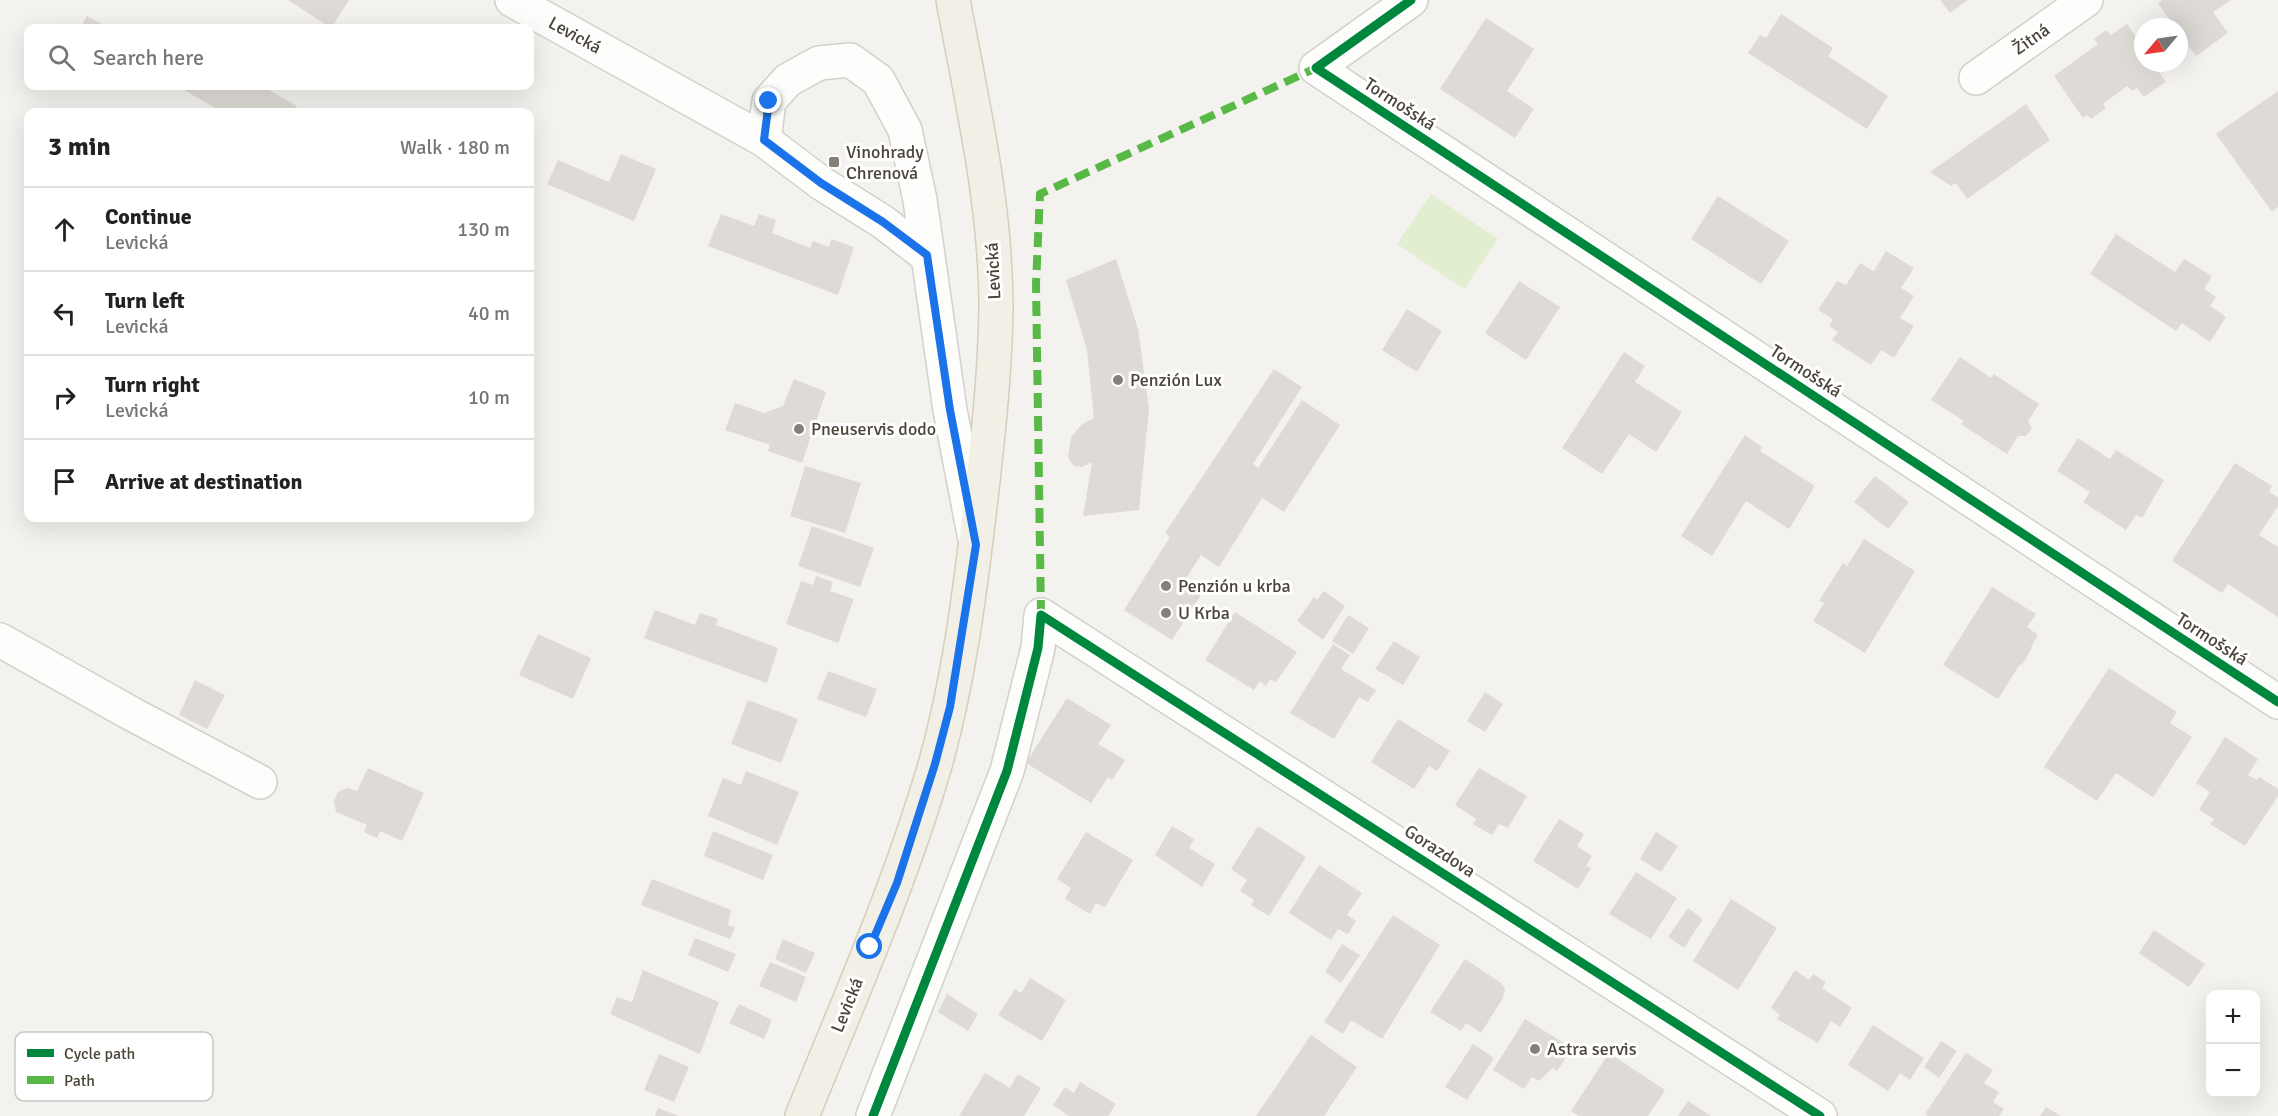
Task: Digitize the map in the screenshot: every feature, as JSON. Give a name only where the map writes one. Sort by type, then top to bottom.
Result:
[{"type":"main road","name":"Levická","points":[[802,1116],[897,883],[935,764],[950,707],[976,545],[990,425],[996,307],[990,213],[976,121],[953,0]]},
{"type":"street","name":"Levická","points":[[512,0],[764,140],[821,183],[883,222],[927,255]]},
{"type":"street","name":"Tormošská","points":[[1411,0],[1316,69],[2278,702]]},
{"type":"street","name":"Žitná","points":[[1976,78],[2086,0]]},
{"type":"street","name":"Levická","points":[[764,140],[769,101],[788,80],[819,63],[850,60],[878,80],[905,130],[920,200],[950,410],[976,545]]},
{"type":"street","name":"Gorazdova","points":[[873,1116],[1007,771],[1038,648],[1041,615],[1820,1116]]},
{"type":"street","points":[[0,640],[260,782]]},
{"type":"green space","points":[[1431,194],[1498,239],[1464,289],[1397,244]]},
{"type":"building","points":[[288,0],[349,0],[334,24],[325,24]]},
{"type":"building","points":[[1940,0],[1968,0],[1950,13]]},
{"type":"building","points":[[2162,0],[2231,0],[2213,12],[2228,33],[2196,56],[2188,45],[2188,18],[2169,18],[2158,3]]},
{"type":"building","points":[[1781,14],[1833,48],[1828,56],[1888,96],[1867,129],[1748,53],[1760,35],[1766,38]]},
{"type":"building","points":[[87,16],[102,24],[82,24]]},
{"type":"building","points":[[1486,18],[1534,49],[1507,91],[1534,109],[1515,138],[1440,89]]},
{"type":"building","points":[[2127,24],[2134,34],[2134,72],[2159,72],[2166,82],[2144,97],[2137,88],[2132,91],[2127,86],[2103,104],[2106,108],[2091,119],[2087,115],[2083,118],[2054,76],[2098,44],[2094,39],[2106,30],[2111,35]]},
{"type":"building","points":[[184,90],[269,90],[297,106],[296,108],[215,108]]},
{"type":"building","points":[[2278,91],[2278,207],[2272,212],[2216,134]]},
{"type":"building","points":[[2026,104],[2050,140],[1967,199],[1956,183],[1951,186],[1930,172]]},
{"type":"building","points":[[621,154],[656,169],[634,221],[547,184],[558,160],[609,182]]},
{"type":"building","points":[[1718,196],[1789,241],[1761,284],[1691,239]]},
{"type":"building","points":[[721,214],[754,226],[759,214],[776,220],[772,233],[810,248],[813,241],[829,247],[831,239],[854,247],[838,295],[708,246]]},
{"type":"building","points":[[2116,234],[2175,272],[2184,259],[2212,276],[2204,289],[2216,297],[2210,306],[2226,317],[2210,342],[2182,323],[2176,331],[2090,274]]},
{"type":"building","points":[[1886,251],[1914,268],[1901,288],[1914,296],[1900,318],[1914,326],[1894,358],[1881,350],[1871,365],[1832,340],[1838,332],[1829,326],[1833,319],[1818,310],[1837,281],[1846,285],[1860,263],[1874,271]]},
{"type":"building","name":"Penzión Lux","points":[[1116,259],[1138,329],[1149,409],[1139,510],[1083,516],[1092,462],[1082,467],[1074,466],[1068,458],[1071,438],[1081,425],[1094,418],[1087,350],[1066,280]]},
{"type":"building","points":[[1519,281],[1560,307],[1526,360],[1485,333]]},
{"type":"building","points":[[1407,309],[1442,331],[1417,372],[1382,350]]},
{"type":"building","points":[[1624,352],[1645,366],[1635,382],[1682,412],[1656,452],[1629,434],[1602,474],[1562,448]]},
{"type":"building","points":[[1960,357],[1991,378],[1994,374],[2039,404],[2028,421],[2032,428],[2026,436],[2018,436],[2007,454],[1961,424],[1964,421],[1931,400]]},
{"type":"building","points":[[1274,369],[1302,387],[1253,464],[1258,468],[1302,400],[1340,425],[1284,512],[1262,498],[1219,567],[1201,555],[1185,580],[1203,592],[1172,640],[1124,610],[1170,537],[1165,533]]},
{"type":"building","points":[[794,379],[826,392],[802,463],[768,451],[770,445],[725,430],[735,403],[764,413],[783,406]]},
{"type":"building","points":[[1745,435],[1762,447],[1760,451],[1815,486],[1789,529],[1746,501],[1712,556],[1681,536]]},
{"type":"building","points":[[2078,438],[2110,459],[2116,450],[2164,480],[2142,518],[2136,515],[2126,530],[2083,502],[2090,492],[2057,471]]},
{"type":"building","points":[[2235,463],[2272,486],[2269,492],[2278,497],[2278,506],[2259,535],[2278,547],[2278,617],[2228,584],[2222,593],[2172,561]]},
{"type":"building","points":[[805,466],[861,483],[845,533],[790,516]]},
{"type":"building","points":[[1875,476],[1909,502],[1888,529],[1854,502]]},
{"type":"building","points":[[812,526],[874,548],[860,587],[798,566]]},
{"type":"building","points":[[1864,539],[1915,571],[1865,653],[1813,621],[1824,603],[1819,601],[1843,563],[1847,566]]},
{"type":"building","points":[[816,576],[833,582],[830,591],[854,599],[838,643],[786,624],[801,581],[813,585]]},
{"type":"building","points":[[1992,587],[2036,614],[2027,627],[2038,635],[2022,665],[2020,664],[1998,699],[1943,665]]},
{"type":"building","points":[[1324,591],[1345,606],[1323,640],[1297,621],[1314,597],[1317,600]]},
{"type":"building","points":[[655,610],[695,625],[700,613],[718,619],[716,625],[778,648],[767,683],[644,638]]},
{"type":"building","points":[[1235,612],[1297,652],[1276,682],[1270,679],[1266,686],[1260,681],[1254,690],[1205,660]]},
{"type":"building","points":[[1348,615],[1369,628],[1353,654],[1332,641]]},
{"type":"building","points":[[538,634],[591,658],[573,699],[519,675]]},
{"type":"building","points":[[1394,641],[1420,657],[1403,685],[1375,669]]},
{"type":"building","points":[[1333,644],[1350,655],[1341,669],[1376,690],[1368,702],[1359,697],[1334,739],[1290,713]]},
{"type":"building","points":[[2109,668],[2177,712],[2170,723],[2192,737],[2153,797],[2116,773],[2097,801],[2044,767]]},
{"type":"building","points":[[828,671],[877,689],[866,717],[817,699]]},
{"type":"building","points":[[195,680],[225,695],[207,729],[179,715]]},
{"type":"building","points":[[1485,692],[1503,704],[1485,732],[1467,721]]},
{"type":"building","points":[[1067,698],[1111,725],[1098,744],[1125,760],[1112,780],[1108,777],[1091,803],[1026,763]]},
{"type":"building","points":[[748,700],[798,719],[781,763],[731,744]]},
{"type":"building","points":[[1398,719],[1450,751],[1437,771],[1429,766],[1414,789],[1371,762]]},
{"type":"building","points":[[2225,737],[2258,759],[2248,775],[2257,780],[2259,777],[2278,789],[2278,796],[2245,846],[2210,824],[2214,819],[2199,810],[2210,792],[2196,783]]},
{"type":"building","points":[[368,768],[424,793],[402,841],[380,831],[377,838],[364,832],[367,825],[336,812],[334,801],[338,792],[347,788],[357,791]]},
{"type":"building","points":[[1479,768],[1527,796],[1508,828],[1499,824],[1492,835],[1473,824],[1476,819],[1455,805]]},
{"type":"building","points":[[746,771],[799,792],[777,845],[708,816],[723,778],[741,785]]},
{"type":"building","points":[[1559,819],[1584,834],[1577,846],[1592,856],[1586,866],[1591,868],[1578,889],[1533,861]]},
{"type":"building","points":[[1172,826],[1194,839],[1189,848],[1215,864],[1202,887],[1155,855]]},
{"type":"building","points":[[1258,826],[1306,857],[1269,916],[1251,905],[1254,900],[1240,891],[1247,880],[1231,869]]},
{"type":"building","points":[[713,831],[773,855],[763,880],[704,856]]},
{"type":"building","points":[[1086,832],[1133,860],[1105,907],[1096,903],[1090,914],[1065,899],[1071,888],[1057,879]]},
{"type":"building","points":[[1656,832],[1678,846],[1661,872],[1640,859]]},
{"type":"building","points":[[1319,865],[1362,893],[1347,915],[1356,921],[1348,934],[1338,929],[1331,940],[1289,913]]},
{"type":"building","points":[[1636,872],[1677,898],[1651,939],[1609,914]]},
{"type":"building","points":[[652,879],[731,910],[728,925],[735,927],[730,939],[641,905]]},
{"type":"building","points":[[1731,899],[1777,928],[1738,990],[1693,961]]},
{"type":"building","points":[[1688,908],[1703,919],[1684,948],[1668,937]]},
{"type":"building","points":[[1393,915],[1440,945],[1382,1039],[1351,1020],[1343,1034],[1324,1022]]},
{"type":"building","points":[[2154,930],[2205,964],[2189,987],[2139,953]]},
{"type":"building","points":[[695,938],[736,954],[728,972],[688,955]]},
{"type":"building","points":[[783,939],[815,953],[806,973],[775,959]]},
{"type":"building","points":[[1342,944],[1360,955],[1341,983],[1325,972]]},
{"type":"building","points":[[1465,959],[1501,983],[1505,989],[1503,998],[1481,1033],[1466,1023],[1461,1031],[1430,1012]]},
{"type":"building","points":[[770,962],[806,977],[796,1002],[759,986]]},
{"type":"building","points":[[643,970],[719,1002],[700,1054],[610,1014],[617,997],[632,1002]]},
{"type":"building","points":[[1795,970],[1809,980],[1813,974],[1826,982],[1822,988],[1852,1008],[1840,1027],[1831,1021],[1818,1043],[1777,1019],[1780,1015],[1771,1008]]},
{"type":"building","points":[[1030,978],[1066,1000],[1042,1041],[998,1015],[1015,989],[1021,993]]},
{"type":"building","points":[[947,994],[978,1014],[968,1031],[938,1012]]},
{"type":"building","points":[[739,1004],[772,1020],[764,1039],[729,1023]]},
{"type":"building","points":[[1525,1019],[1572,1048],[1557,1071],[1553,1068],[1539,1081],[1532,1077],[1524,1089],[1493,1070]]},
{"type":"building","points":[[1873,1025],[1924,1058],[1910,1080],[1900,1073],[1888,1091],[1848,1065]]},
{"type":"building","points":[[1311,1035],[1357,1067],[1324,1116],[1256,1116]]},
{"type":"building","points":[[1941,1041],[1957,1051],[1939,1078],[1924,1067]]},
{"type":"building","points":[[1473,1044],[1494,1058],[1467,1100],[1445,1087]]},
{"type":"building","points":[[1609,1053],[1665,1090],[1648,1116],[1579,1116],[1571,1111]]},
{"type":"building","points":[[1966,1053],[1993,1070],[1984,1083],[1999,1092],[1993,1102],[2004,1109],[1999,1116],[1928,1116],[1925,1114]]},
{"type":"building","points":[[659,1054],[689,1067],[674,1102],[644,1090]]},
{"type":"building","points":[[985,1073],[1010,1088],[1018,1074],[1041,1088],[1024,1116],[959,1116]]},
{"type":"building","points":[[1080,1082],[1116,1104],[1108,1116],[1069,1116],[1053,1105],[1065,1087],[1074,1093]]},
{"type":"building","points":[[1688,1101],[1711,1116],[1678,1116]]},
{"type":"building","points":[[2046,1107],[2061,1116],[2040,1116]]},
{"type":"building","points":[[658,1108],[679,1116],[655,1116]]},
{"type":"marked path","points":[[1041,615],[1036,284],[1040,194],[1316,68]]},
{"type":"cycle path","points":[[1411,0],[1316,68],[2278,702]]},
{"type":"cycle path","points":[[873,1116],[1007,771],[1038,648],[1041,615],[1820,1116]]},
{"type":"place","name":"Vinohrady Chrenová","points":[[834,162]]},
{"type":"place","name":"Penzión Lux","points":[[1118,380]]},
{"type":"place","name":"Pneuservis dodo","points":[[799,429]]},
{"type":"place","name":"Penzión u krba","points":[[1166,586]]},
{"type":"place","name":"U Krba","points":[[1166,613]]},
{"type":"place","name":"Astra servis","points":[[1535,1049]]},
{"type":"route","points":[[769,101],[764,140],[821,183],[883,222],[927,255],[950,410],[976,545],[950,707],[935,764],[897,883],[870,947]]}]
